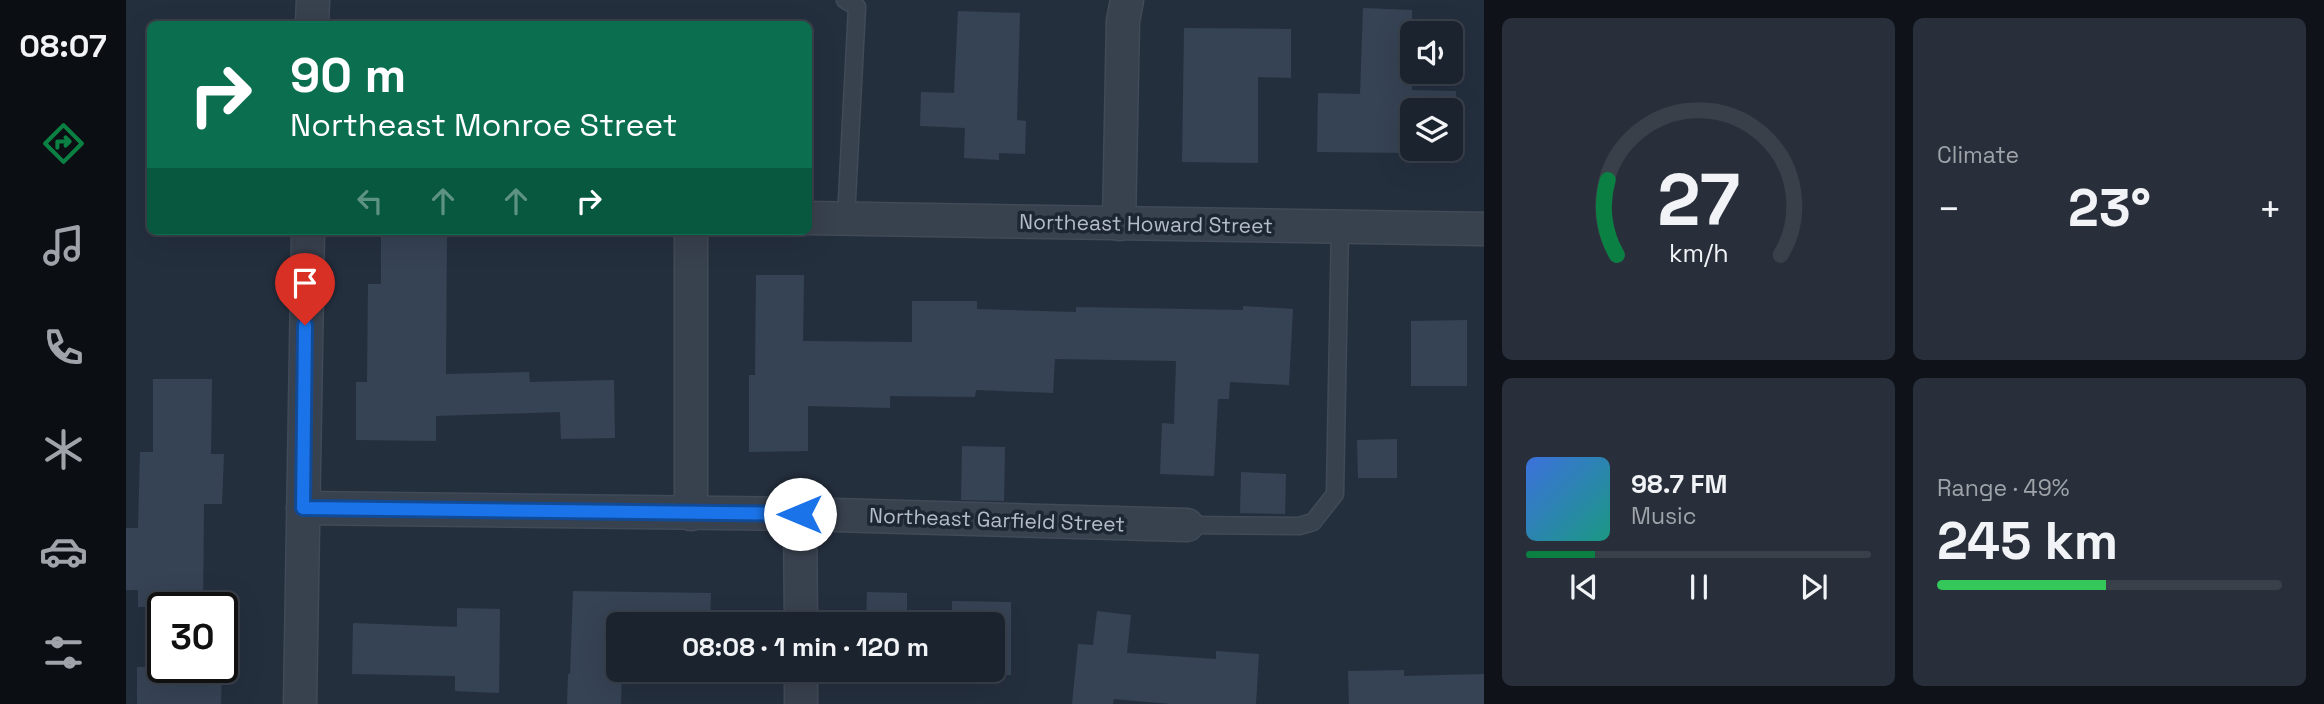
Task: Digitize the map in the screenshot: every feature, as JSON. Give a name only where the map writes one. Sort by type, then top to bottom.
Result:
[{"type":"street","points":[[312,21],[313,0]]},
{"type":"street","points":[[1119,224],[1123,20],[1127,0]]},
{"type":"street","name":"Northeast Howard Street","points":[[812,218],[1484,229]]},
{"type":"street","points":[[300,704],[308,235]]},
{"type":"street","points":[[691,235],[691,514]]},
{"type":"street","name":"Northeast Garfield Street","points":[[303,508],[800,514],[1187,525]]},
{"type":"street","points":[[800,514],[801,612]]},
{"type":"street","points":[[801,682],[801,704]]},
{"type":"lane","points":[[845,0],[857,7],[846,218]]},
{"type":"lane","points":[[1187,525],[1299,526],[1313,522],[1335,494],[1340,227]]},
{"type":"building","points":[[1363,8],[1412,10],[1412,21],[1400,21],[1400,84],[1412,84],[1412,90],[1456,91],[1456,98],[1400,98],[1400,153],[1317,152],[1318,93],[1360,94]]},
{"type":"building","points":[[958,11],[1020,13],[1017,120],[1026,121],[1025,154],[999,153],[999,160],[964,158],[965,128],[920,126],[921,92],[954,93]]},
{"type":"building","points":[[1184,28],[1291,29],[1291,78],[1258,77],[1258,163],[1182,162]]},
{"type":"building","points":[[381,235],[447,235],[446,374],[529,372],[530,382],[614,380],[615,438],[561,439],[560,412],[436,416],[436,441],[356,440],[356,382],[367,382],[368,284],[381,284]]},
{"type":"building","points":[[756,275],[804,275],[803,341],[912,342],[912,301],[977,301],[977,309],[1076,312],[1076,307],[1243,310],[1243,306],[1293,309],[1289,385],[1230,382],[1229,399],[1218,399],[1214,476],[1160,474],[1162,423],[1174,424],[1176,361],[1055,359],[1053,393],[976,390],[975,397],[890,396],[890,408],[808,406],[808,451],[749,452],[749,375],[755,375]]},
{"type":"building","points":[[1467,320],[1467,386],[1411,386],[1411,321]]},
{"type":"building","points":[[153,379],[212,379],[211,454],[224,454],[222,504],[204,504],[203,592],[147,592],[147,607],[138,607],[138,590],[126,590],[126,528],[138,528],[140,452],[153,452]]},
{"type":"building","points":[[1397,439],[1397,478],[1358,478],[1357,440]]},
{"type":"building","points":[[962,446],[1005,447],[1004,501],[961,500]]},
{"type":"building","points":[[1241,472],[1286,474],[1285,514],[1240,513]]},
{"type":"building","points":[[573,591],[711,593],[710,612],[606,612],[606,682],[622,682],[621,704],[567,704]]},
{"type":"building","points":[[867,592],[907,593],[907,612],[866,612]]},
{"type":"building","points":[[952,601],[1011,602],[1011,675],[1005,675],[1005,612],[952,612]]},
{"type":"building","points":[[457,608],[500,609],[499,693],[455,691],[455,676],[352,674],[353,623],[457,627]]},
{"type":"building","points":[[1097,611],[1131,615],[1127,653],[1216,659],[1216,651],[1259,654],[1256,704],[1171,704],[1114,699],[1113,704],[1072,704],[1078,644],[1093,645]]},
{"type":"building","points":[[137,667],[147,667],[147,683],[222,683],[221,704],[137,704]]},
{"type":"building","points":[[1404,670],[1404,676],[1484,674],[1484,704],[1349,704],[1348,671]]},
{"type":"route","points":[[305,325],[303,508],[800,514]]}]
